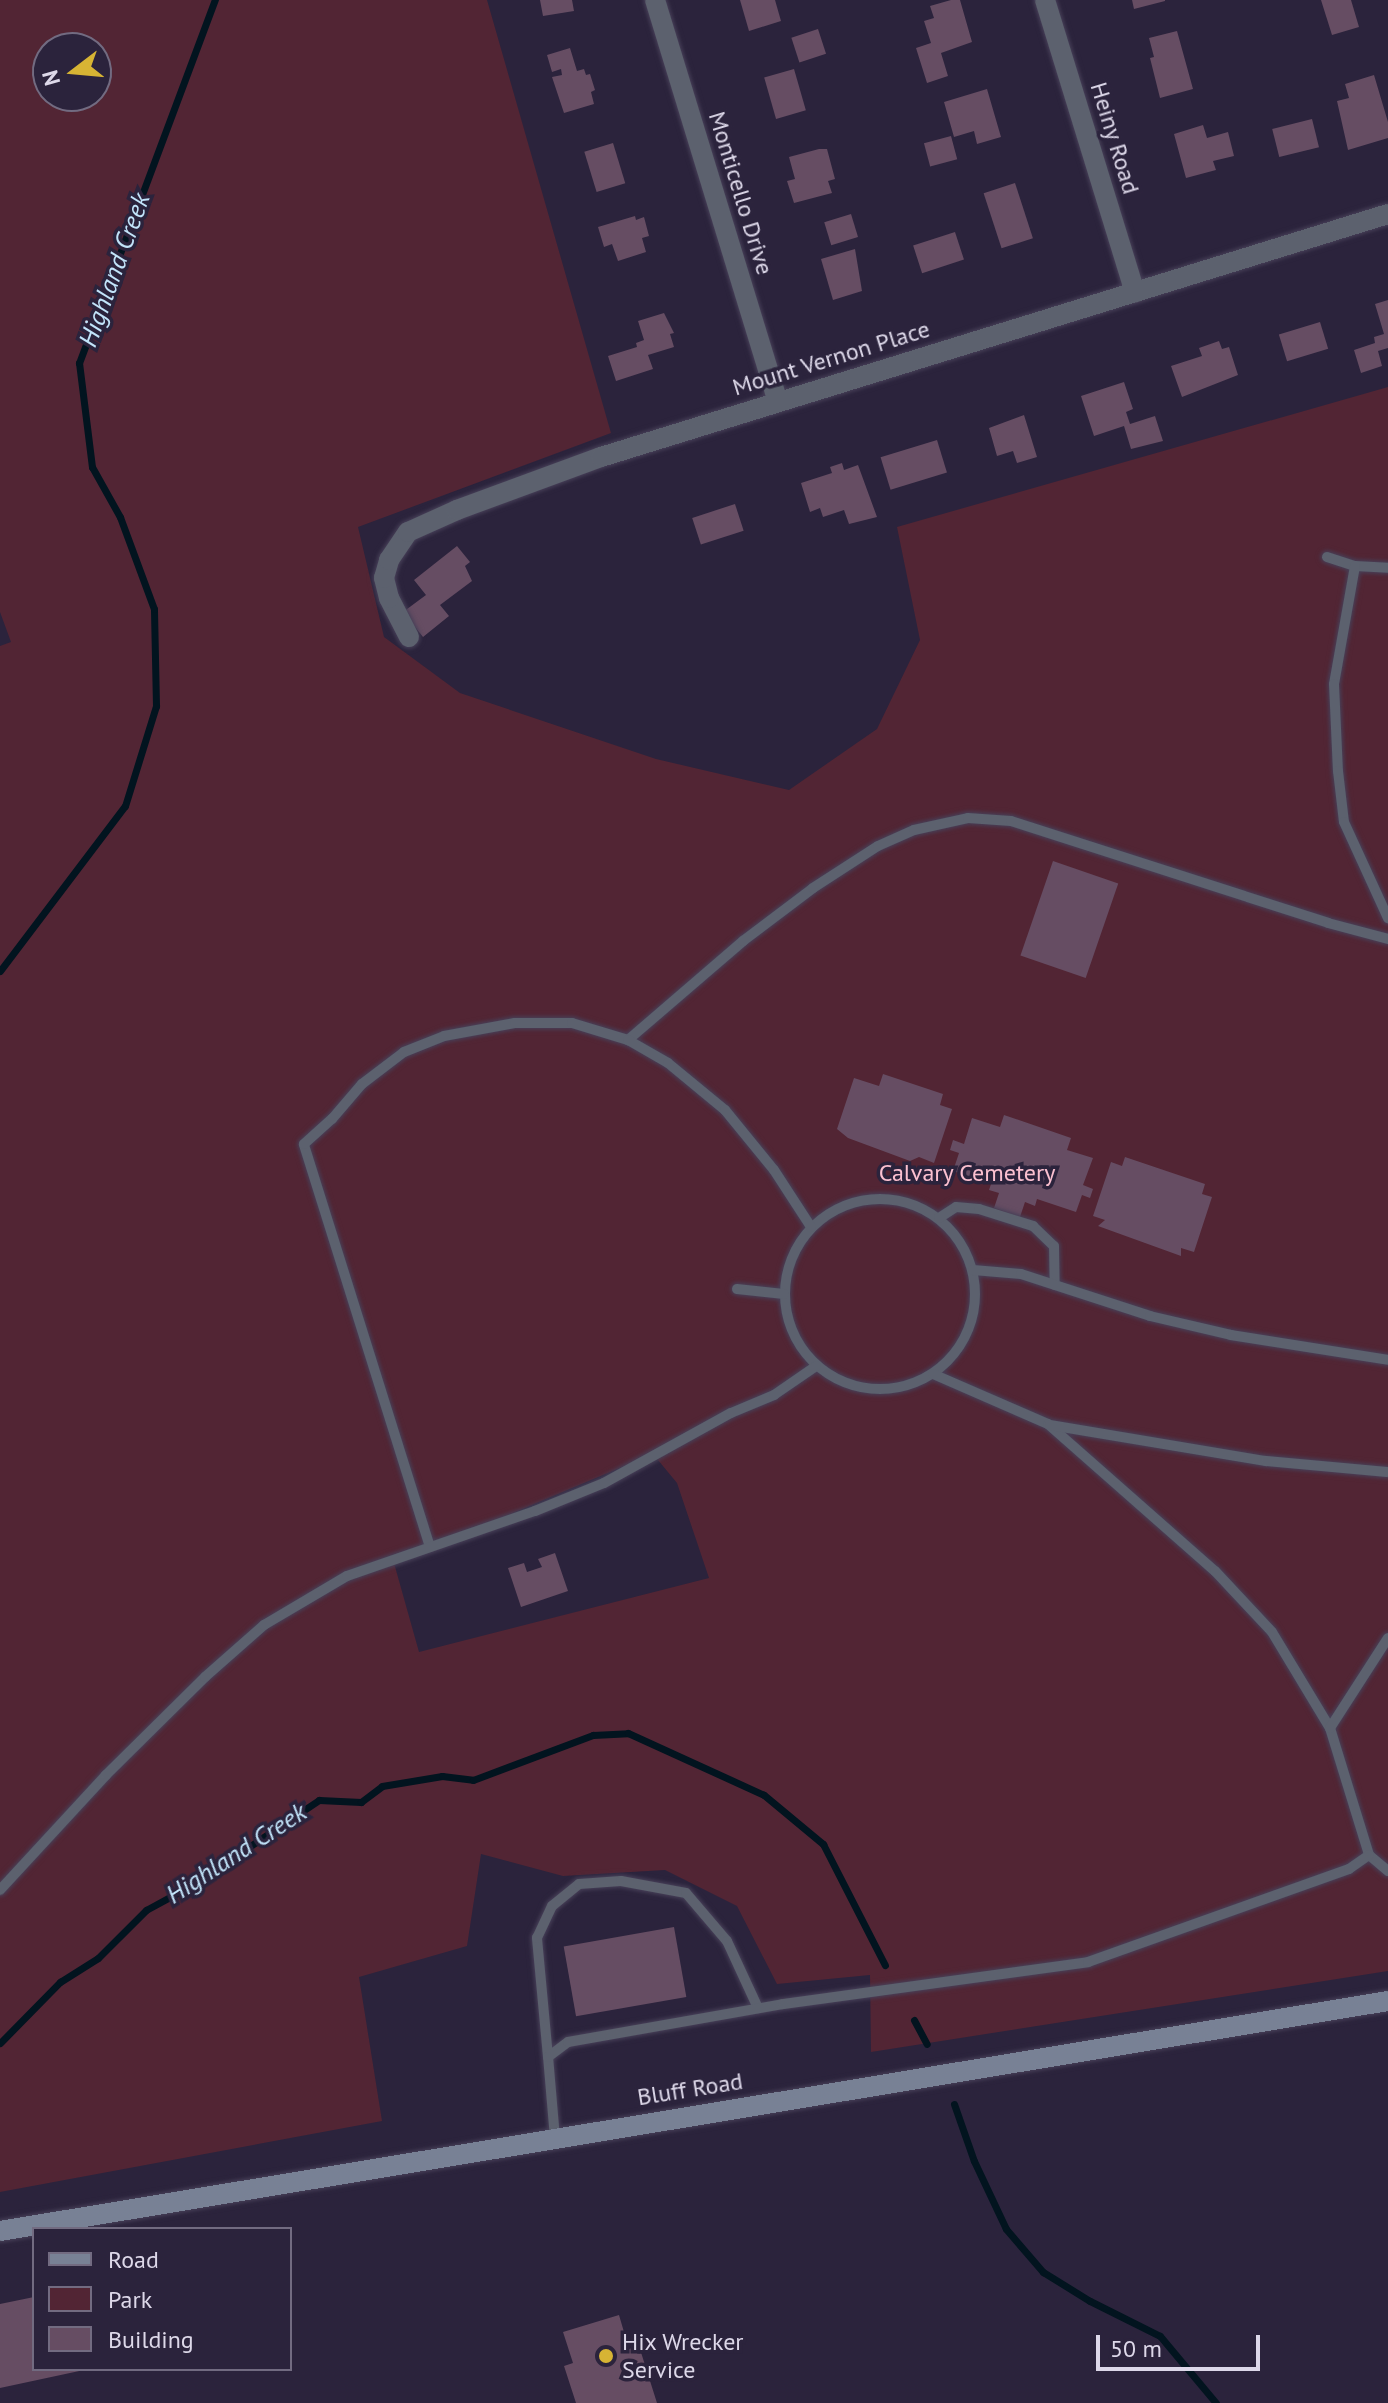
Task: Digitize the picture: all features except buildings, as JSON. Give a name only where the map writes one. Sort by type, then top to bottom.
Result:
[{"type":"main road","name":"Bluff Road","points":[[0,2231],[1388,2001]]},
{"type":"street","name":"Monticello Drive","points":[[655,0],[778,402]]},
{"type":"street","name":"Heiny Road","points":[[1045,0],[1135,292]]},
{"type":"street","name":"Mount Vernon Place","points":[[409,637],[394,614],[384,578],[389,560],[408,532],[601,457],[1388,214]]},
{"type":"lane","points":[[1327,557],[1355,566],[1388,568]]},
{"type":"lane","points":[[1355,566],[1334,684],[1338,771],[1344,822],[1388,918]]},
{"type":"lane","points":[[628,1040],[743,941],[813,888],[878,846],[914,830],[968,818],[1011,821],[1328,923],[1388,939]]},
{"type":"lane","points":[[430,1547],[304,1144],[383,1068],[404,1052],[444,1036],[515,1023],[572,1023],[628,1040],[668,1063],[725,1110],[774,1170],[811,1227]]},
{"type":"lane","points":[[873,1199],[915,1204],[939,1218],[954,1233],[973,1270],[976,1294],[965,1339],[951,1359],[933,1374],[905,1387],[873,1390],[843,1383],[816,1366],[799,1345],[788,1321],[784,1294],[787,1269],[811,1227],[833,1210],[873,1199]]},
{"type":"lane","points":[[939,1218],[956,1207],[979,1209],[1033,1226],[1054,1246],[1055,1285]]},
{"type":"lane","points":[[973,1270],[1021,1274],[1150,1316],[1231,1335],[1388,1360]]},
{"type":"lane","points":[[737,1289],[784,1294]]},
{"type":"lane","points":[[0,1890],[106,1775],[205,1677],[264,1625],[347,1576],[535,1511],[604,1483],[731,1413],[774,1395],[816,1366]]},
{"type":"lane","points":[[933,1374],[1048,1424],[1266,1461],[1388,1472]]},
{"type":"lane","points":[[1048,1424],[1215,1571],[1272,1632],[1330,1728],[1369,1855],[1388,1871]]},
{"type":"lane","points":[[1330,1728],[1388,1638]]},
{"type":"lane","points":[[548,2057],[568,2042],[758,2008],[1088,1962],[1349,1869],[1369,1855]]},
{"type":"lane","points":[[555,2138],[537,1938],[552,1906],[579,1884],[621,1881],[686,1893],[727,1941],[758,2008]]},
{"type":"green space","name":"Calvary Cemetery","points":[[0,0],[487,0],[611,433],[358,527],[384,637],[460,693],[656,759],[789,790],[877,729],[920,640],[897,527],[1388,387],[1388,1971],[871,2052],[870,1975],[777,1984],[737,1906],[665,1870],[563,1876],[481,1854],[467,1946],[359,1977],[382,2121],[0,2192],[0,646],[11,642],[0,612]],"holes":[[[653,1454],[677,1483],[709,1578],[419,1652],[394,1563]]]},
{"type":"waterway","name":"Highland Creek","points":[[0,971],[125,806],[156,706],[154,609],[120,517],[92,467],[79,363],[215,0]]},
{"type":"waterway","name":"Highland Creek","points":[[0,2043],[60,1982],[98,1958],[146,1910],[192,1885],[319,1800],[361,1802],[382,1786],[442,1776],[473,1780],[593,1735],[628,1733],[764,1795],[823,1844],[885,1965]]},
{"type":"waterway","name":"Highland Creek","points":[[914,2020],[927,2044]]},
{"type":"waterway","name":"Highland Creek","points":[[954,2104],[974,2161],[1006,2229],[1043,2272],[1090,2301],[1160,2336],[1216,2403]]},
{"type":"place","name":"Hix Wrecker Service","points":[[606,2356]]}]
